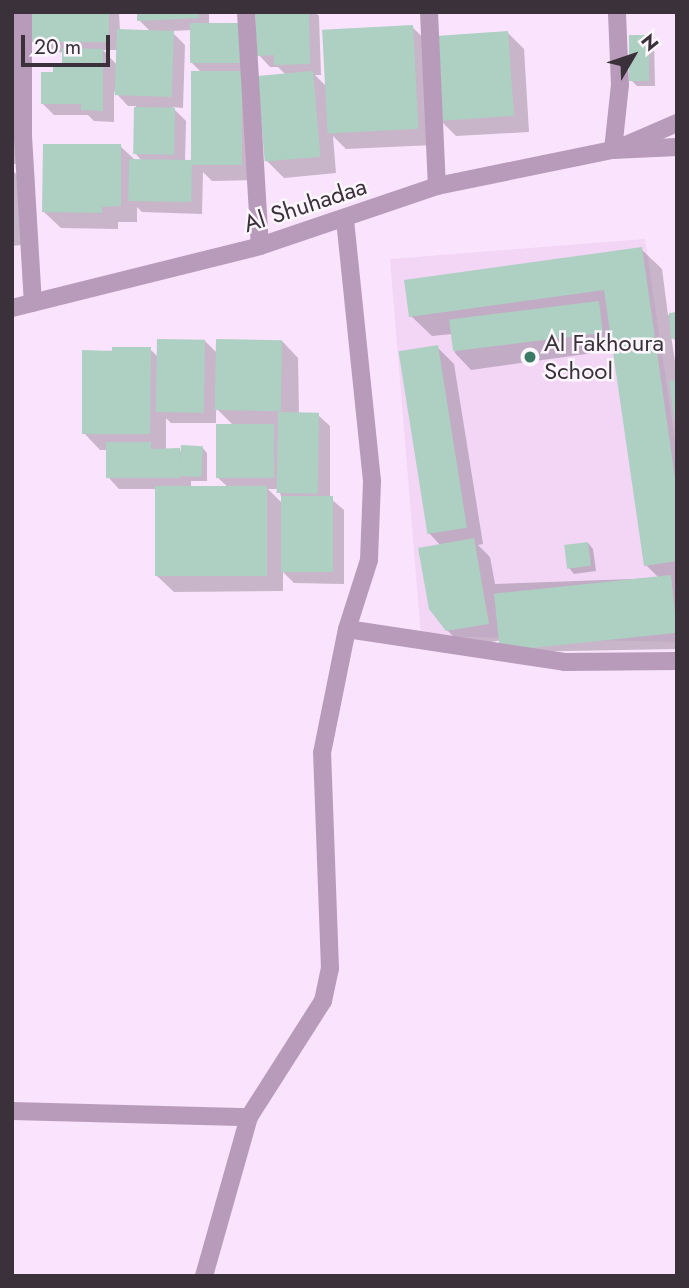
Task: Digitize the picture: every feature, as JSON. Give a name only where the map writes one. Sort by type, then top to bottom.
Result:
[{"type":"street","points":[[23,12],[23,136],[33,303]]},
{"type":"street","points":[[246,12],[260,246]]},
{"type":"street","points":[[429,12],[437,186]]},
{"type":"street","points":[[613,150],[620,85],[617,12]]},
{"type":"street","points":[[613,150],[677,123]]},
{"type":"street","points":[[613,150],[677,147]]},
{"type":"street","name":"Al Shuhadaa","points":[[12,308],[260,246],[437,186],[613,150]]},
{"type":"street","points":[[204,1276],[250,1117],[323,1001],[330,969],[322,753],[347,629],[369,560],[372,481],[345,218]]},
{"type":"street","points":[[347,629],[565,662],[677,661]]},
{"type":"street","points":[[12,1111],[250,1117]]},
{"type":"shaded area","name":"Al Fakhoura School","points":[[645,239],[677,455],[677,642],[421,636],[390,259]]},
{"type":"building","points":[[31,12],[109,12],[109,42],[31,42]]},
{"type":"building","points":[[137,12],[199,12],[199,18],[137,21]]},
{"type":"building","points":[[255,12],[309,12],[310,64],[274,65],[274,55],[257,56]]},
{"type":"building","points":[[190,23],[243,23],[243,63],[190,63]]},
{"type":"building","points":[[413,25],[418,129],[328,134],[322,30]]},
{"type":"building","points":[[117,29],[174,31],[172,97],[115,95]]},
{"type":"building","points":[[508,31],[514,116],[438,121],[432,36]]},
{"type":"building","points":[[629,35],[649,35],[649,81],[629,81]]},
{"type":"building","points":[[62,48],[103,49],[103,111],[81,110],[81,104],[41,104],[41,72],[53,72],[53,65],[62,65]]},
{"type":"building","points":[[191,71],[242,71],[242,165],[191,165]]},
{"type":"building","points":[[313,71],[320,157],[265,162],[257,76]]},
{"type":"building","points":[[134,107],[175,108],[174,155],[133,154]]},
{"type":"building","points":[[43,144],[121,144],[121,206],[102,207],[102,213],[42,212]]},
{"type":"building","points":[[129,159],[192,160],[191,202],[128,201]]},
{"type":"building","points":[[642,247],[677,492],[677,561],[644,566],[604,290],[409,317],[404,280]]},
{"type":"building","points":[[599,301],[603,333],[453,351],[449,319]]},
{"type":"building","points":[[677,312],[677,338],[671,339],[669,313]]},
{"type":"building","points":[[157,339],[205,340],[204,413],[156,412]]},
{"type":"building","points":[[216,339],[282,340],[281,411],[215,410]]},
{"type":"building","points":[[438,345],[467,528],[427,534],[398,351]]},
{"type":"building","points":[[112,347],[151,347],[150,434],[82,434],[82,350],[112,351]]},
{"type":"building","points":[[677,380],[677,424],[675,425],[669,381]]},
{"type":"building","points":[[278,412],[319,413],[318,494],[277,493]]},
{"type":"building","points":[[216,424],[274,424],[274,478],[216,478]]},
{"type":"building","points":[[106,442],[151,442],[151,449],[180,448],[180,478],[106,478]]},
{"type":"building","points":[[181,445],[203,446],[201,477],[179,476]]},
{"type":"building","points":[[155,486],[267,486],[267,576],[155,576]]},
{"type":"building","points":[[281,496],[333,496],[333,572],[281,572]]},
{"type":"building","points":[[474,538],[489,624],[446,631],[429,609],[418,548]]},
{"type":"building","points":[[588,542],[591,566],[567,569],[564,545]]},
{"type":"building","points":[[671,575],[677,633],[500,651],[494,594]]},
{"type":"place","name":"Al Fakhoura School","points":[[530,357]]}]
